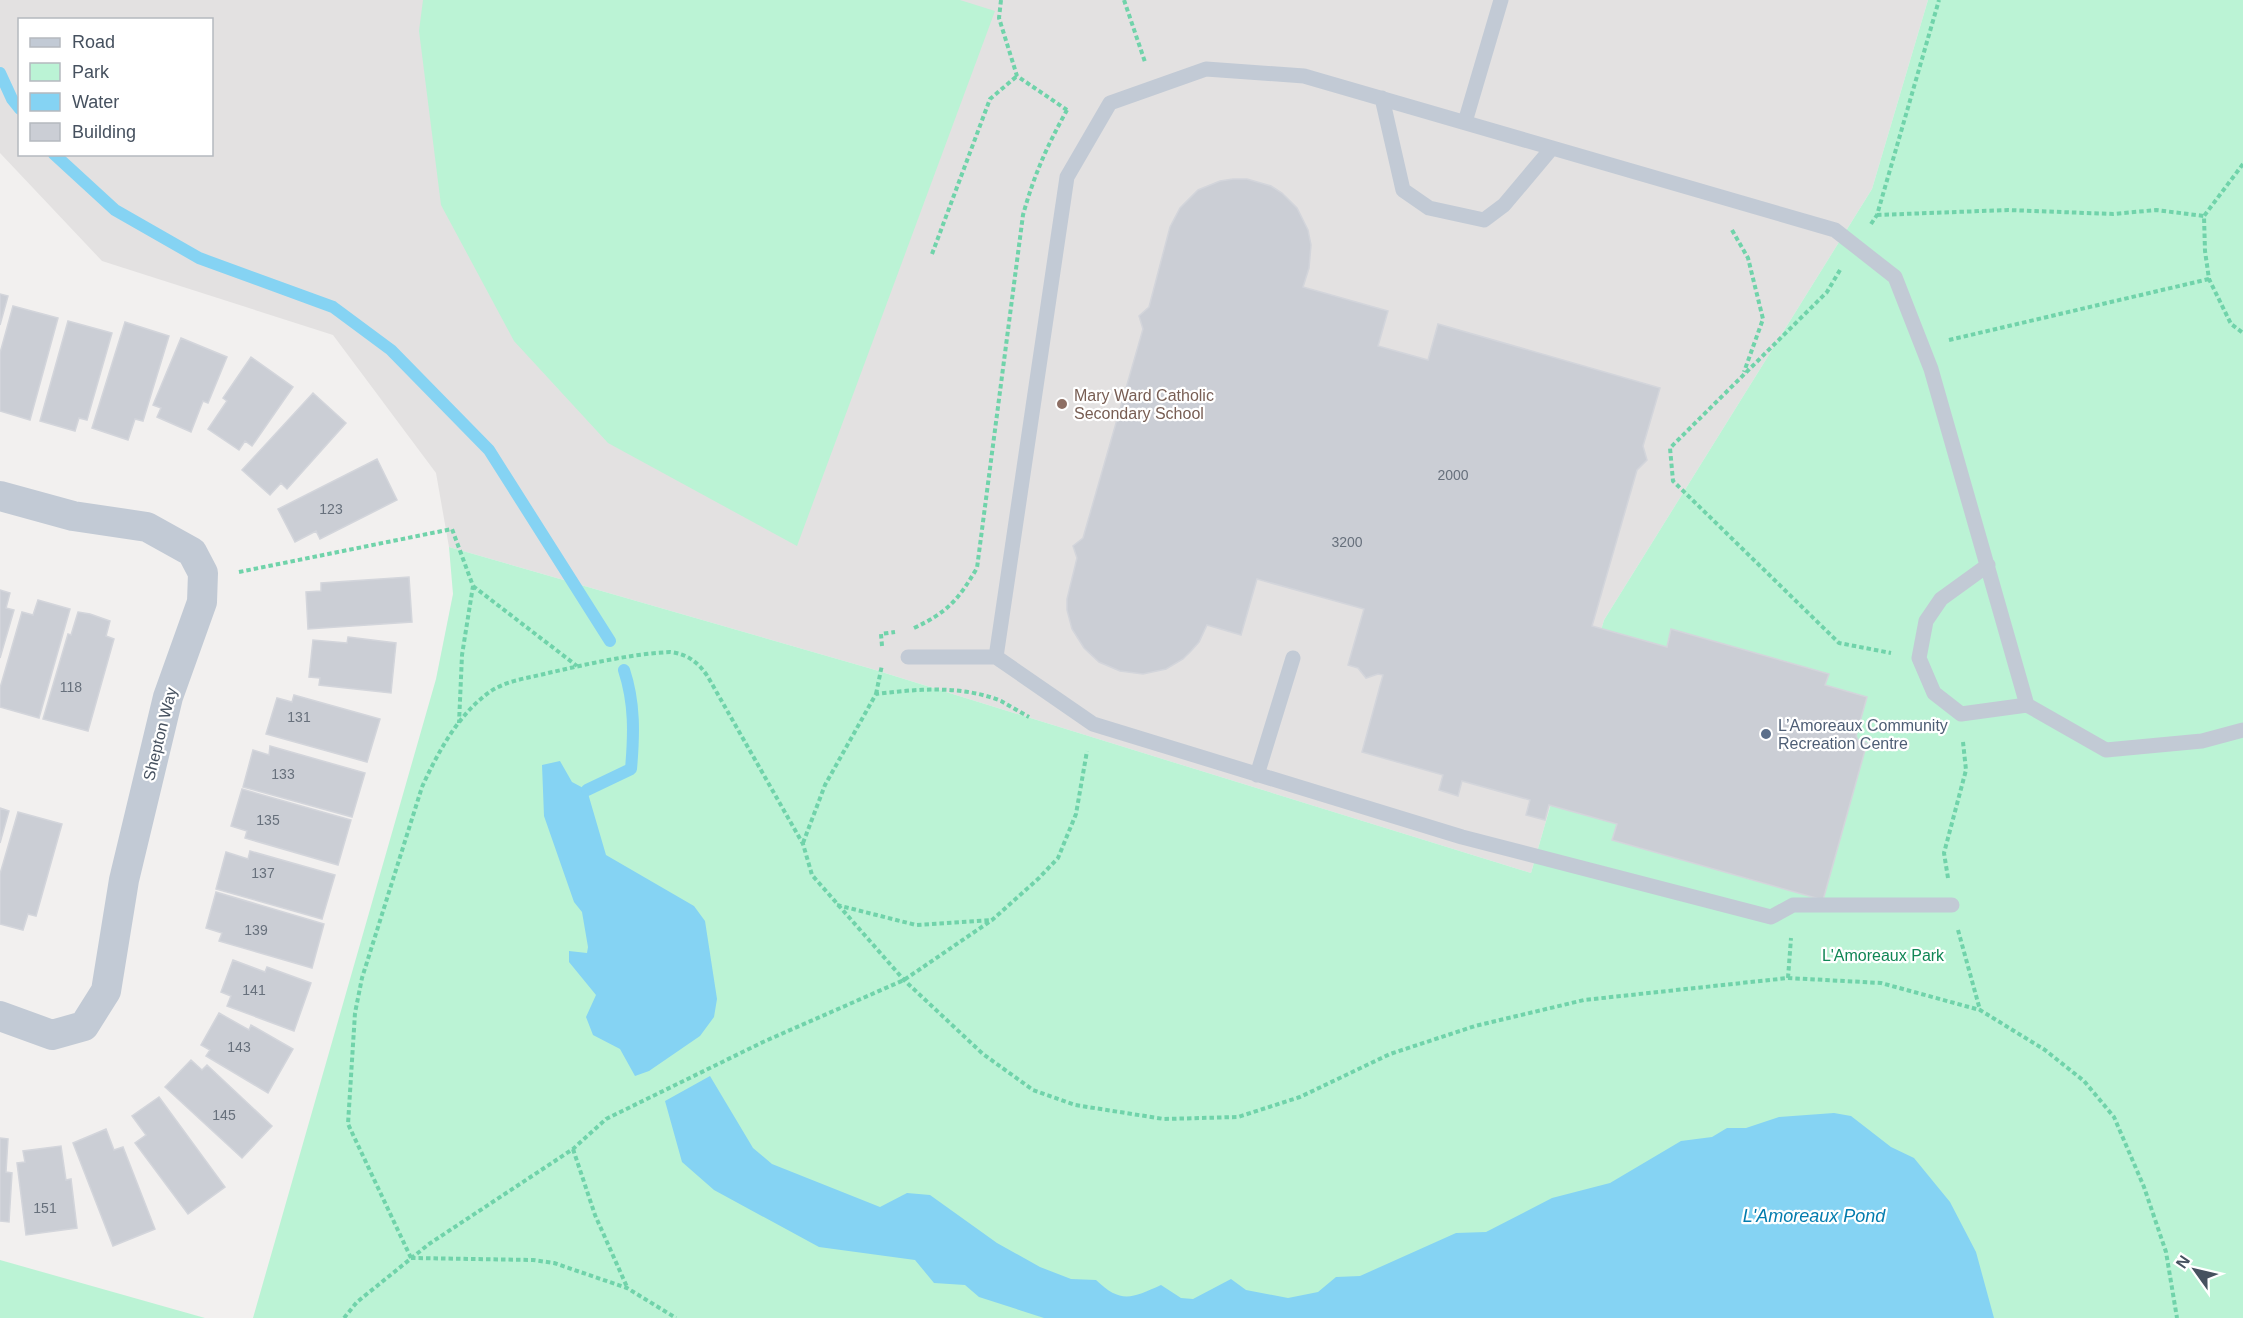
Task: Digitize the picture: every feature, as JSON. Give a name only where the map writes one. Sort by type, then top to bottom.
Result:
[{"type":"street","name":"Shepton Way","points":[[0,496],[73,516],[147,526],[192,552],[203,573],[202,602],[168,697],[124,880],[106,992],[84,1026],[52,1035],[0,1016]]},
{"type":"lane","points":[[1465,122],[1501,0]]},
{"type":"lane","points":[[996,657],[1067,177],[1110,103],[1206,69],[1304,76],[1835,230],[1856,246],[1894,277],[1931,369],[2027,705]]},
{"type":"lane","points":[[1382,98],[1403,190],[1429,208],[1484,220],[1504,205],[1552,148]]},
{"type":"lane","points":[[1988,565],[1941,599],[1926,621],[1919,658],[1934,693],[1961,714],[2027,705],[2106,750],[2202,741],[2243,730]]},
{"type":"lane","points":[[908,657],[996,657],[1093,724],[1462,837],[1771,917],[1793,905],[1952,905]]},
{"type":"lane","points":[[1257,775],[1293,658]]},
{"type":"path","points":[[1001,0],[999,18],[1017,76],[1095,129]]},
{"type":"path","points":[[1124,0],[1154,88]]},
{"type":"path","points":[[1919,658],[1839,644],[1673,481],[1670,448],[1827,291],[1878,215],[1939,0]]},
{"type":"path","points":[[932,254],[990,99],[1017,76]]},
{"type":"path","points":[[911,630],[938,617],[960,596],[977,568],[1023,215],[1034,175],[1067,110]]},
{"type":"path","points":[[2243,164],[2204,216],[2209,279],[2231,324],[2243,333]]},
{"type":"path","points":[[1710,193],[1748,258],[1763,319],[1743,376]]},
{"type":"path","points":[[1878,215],[2008,210],[2113,214],[2156,210],[2204,216]]},
{"type":"path","points":[[1922,345],[2209,279]]},
{"type":"path","points":[[239,572],[452,529],[473,586],[462,655],[459,723]]},
{"type":"path","points":[[473,586],[577,667]]},
{"type":"path","points":[[882,653],[881,634],[901,631]]},
{"type":"path","points":[[411,1258],[348,1127],[355,1013],[367,960],[422,787],[432,765],[459,723],[481,699],[504,684],[577,667],[670,651],[680,653],[698,663],[713,685],[803,844],[812,875],[904,980],[983,1054],[1033,1090],[1076,1105],[1164,1119],[1238,1117],[1300,1097],[1390,1054],[1475,1026],[1584,1000],[1788,978],[1881,983],[1980,1010],[2045,1050],[2084,1081],[2114,1117],[2144,1187],[2166,1252],[2178,1318]]},
{"type":"path","points":[[803,844],[825,785],[876,694],[883,663]]},
{"type":"path","points":[[876,694],[922,688],[976,694],[1000,701],[1039,722]]},
{"type":"path","points":[[1961,714],[1966,770],[1944,853],[1952,905],[1980,1010]]},
{"type":"path","points":[[344,1318],[357,1302],[411,1258],[573,1149],[606,1119],[764,1042],[904,980],[992,920],[1058,858],[1076,814],[1093,724]]},
{"type":"path","points":[[837,904],[916,925],[992,920]]},
{"type":"path","points":[[1788,978],[1793,905]]},
{"type":"path","points":[[573,1149],[595,1215],[627,1288]]},
{"type":"path","points":[[411,1258],[547,1262],[627,1288],[675,1318]]},
{"type":"shaded area","name":"Mary Ward Catholic Secondary School","points":[[0,0],[1928,0],[1872,189],[1604,620],[1531,873],[872,669],[449,547],[436,473],[333,335],[102,261],[0,153]]},
{"type":"green space","points":[[423,0],[960,0],[995,11],[797,546],[608,443],[514,341],[441,205],[419,31]]},
{"type":"green space","name":"L'Amoreaux Park","points":[[1928,0],[2243,0],[2243,1318],[253,1318],[436,679],[453,594],[449,547],[872,669],[1531,873],[1604,620],[1872,189]]},
{"type":"green space","points":[[0,1260],[205,1318],[0,1318]]},
{"type":"water","points":[[560,761],[572,782],[587,790],[606,855],[694,906],[705,921],[717,999],[714,1017],[700,1036],[649,1071],[635,1076],[620,1049],[593,1035],[586,1017],[596,995],[569,962],[569,951],[587,953],[588,947],[582,912],[574,902],[544,816],[542,765]]},
{"type":"water","name":"L'Amoreaux Pond","points":[[710,1076],[753,1148],[772,1164],[880,1207],[907,1193],[930,1195],[997,1243],[1040,1267],[1071,1279],[1096,1280],[1120,1296],[1142,1293],[1161,1285],[1181,1298],[1193,1299],[1231,1279],[1246,1290],[1288,1298],[1318,1292],[1336,1277],[1360,1276],[1456,1233],[1486,1232],[1552,1198],[1610,1183],[1681,1141],[1712,1137],[1727,1128],[1746,1128],[1779,1117],[1834,1113],[1851,1116],[1891,1147],[1914,1158],[1950,1202],[1976,1252],[1994,1318],[1044,1318],[979,1297],[965,1285],[934,1283],[915,1260],[819,1247],[714,1190],[682,1162],[665,1101]]},
{"type":"building","points":[[1247,179],[1271,186],[1297,208],[1308,230],[1311,245],[1309,268],[1303,287],[1388,311],[1378,346],[1428,360],[1438,324],[1660,388],[1643,446],[1647,460],[1637,470],[1592,626],[1667,647],[1671,629],[1829,674],[1825,685],[1867,697],[1856,736],[1858,740],[1867,743],[1823,900],[1612,840],[1617,824],[1549,805],[1545,820],[1526,815],[1530,800],[1462,781],[1458,796],[1439,790],[1443,775],[1362,752],[1383,675],[1378,674],[1366,678],[1358,668],[1348,665],[1364,609],[1257,579],[1241,635],[1207,625],[1199,642],[1191,651],[1183,659],[1166,669],[1143,674],[1120,671],[1099,662],[1084,648],[1072,629],[1067,610],[1067,599],[1077,558],[1073,546],[1083,538],[1143,329],[1139,316],[1149,307],[1170,227],[1180,208],[1198,190],[1220,181]]},
{"type":"building","points":[[0,294],[8,296],[0,325]]},
{"type":"building","points":[[13,306],[58,318],[30,420],[0,411],[0,353]]},
{"type":"building","points":[[68,321],[112,333],[87,420],[79,418],[75,431],[40,421]]},
{"type":"building","points":[[125,322],[169,336],[143,421],[135,419],[128,440],[92,428]]},
{"type":"building","points":[[181,338],[227,357],[208,403],[203,401],[191,432],[157,417],[161,408],[153,405]]},
{"type":"building","points":[[251,357],[293,387],[252,446],[245,441],[239,450],[208,429],[227,401],[223,398]]},
{"type":"building","points":[[313,393],[346,423],[287,489],[281,483],[270,495],[242,470]]},
{"type":"building","points":[[377,459],[397,500],[320,539],[316,531],[295,542],[278,509]]},
{"type":"building","points":[[409,577],[412,622],[308,629],[306,592],[321,591],[321,583]]},
{"type":"building","points":[[0,590],[10,593],[6,608],[14,610],[0,658]]},
{"type":"building","points":[[38,600],[70,609],[39,718],[0,707],[0,688],[22,612],[33,615]]},
{"type":"building","points":[[78,612],[110,621],[106,636],[114,639],[88,731],[43,719],[68,634],[71,635]]},
{"type":"building","points":[[348,637],[396,643],[391,693],[319,685],[320,678],[309,677],[313,640],[347,643]]},
{"type":"building","points":[[294,695],[380,719],[367,762],[266,734],[277,698],[292,702]]},
{"type":"building","points":[[270,746],[365,773],[352,817],[243,787],[253,750],[269,755]]},
{"type":"building","points":[[242,789],[351,820],[338,865],[245,838],[247,831],[231,826]]},
{"type":"building","points":[[0,808],[9,811],[0,843]]},
{"type":"building","points":[[18,812],[62,824],[36,916],[28,914],[23,930],[0,924],[0,874]]},
{"type":"building","points":[[250,851],[335,875],[322,919],[216,889],[226,852],[248,859]]},
{"type":"building","points":[[216,892],[324,924],[312,968],[219,941],[222,933],[206,928]]},
{"type":"building","points":[[233,960],[265,972],[267,967],[311,983],[294,1031],[227,1006],[231,996],[221,992]]},
{"type":"building","points":[[219,1013],[249,1030],[251,1025],[293,1049],[268,1093],[206,1056],[210,1050],[201,1045]]},
{"type":"building","points":[[191,1060],[202,1070],[207,1065],[272,1126],[242,1158],[165,1087]]},
{"type":"building","points":[[159,1097],[225,1187],[188,1214],[135,1143],[146,1135],[132,1116]]},
{"type":"building","points":[[106,1129],[114,1150],[123,1147],[155,1229],[113,1246],[73,1143]]},
{"type":"building","points":[[0,1138],[8,1139],[6,1172],[12,1173],[9,1222],[0,1221]]},
{"type":"building","points":[[61,1146],[66,1180],[71,1179],[77,1228],[26,1235],[17,1163],[25,1162],[23,1151]]},
{"type":"waterway","points":[[0,73],[18,106]]},
{"type":"waterway","points":[[56,156],[115,210],[199,258],[333,307],[391,350],[489,450],[610,641]]},
{"type":"waterway","points":[[587,790],[631,769],[633,719],[624,670]]},
{"type":"place","name":"Mary Ward Catholic Secondary School","points":[[1062,404]]},
{"type":"place","name":"L’Amoreaux Community Recreation Centre","points":[[1766,734]]}]
